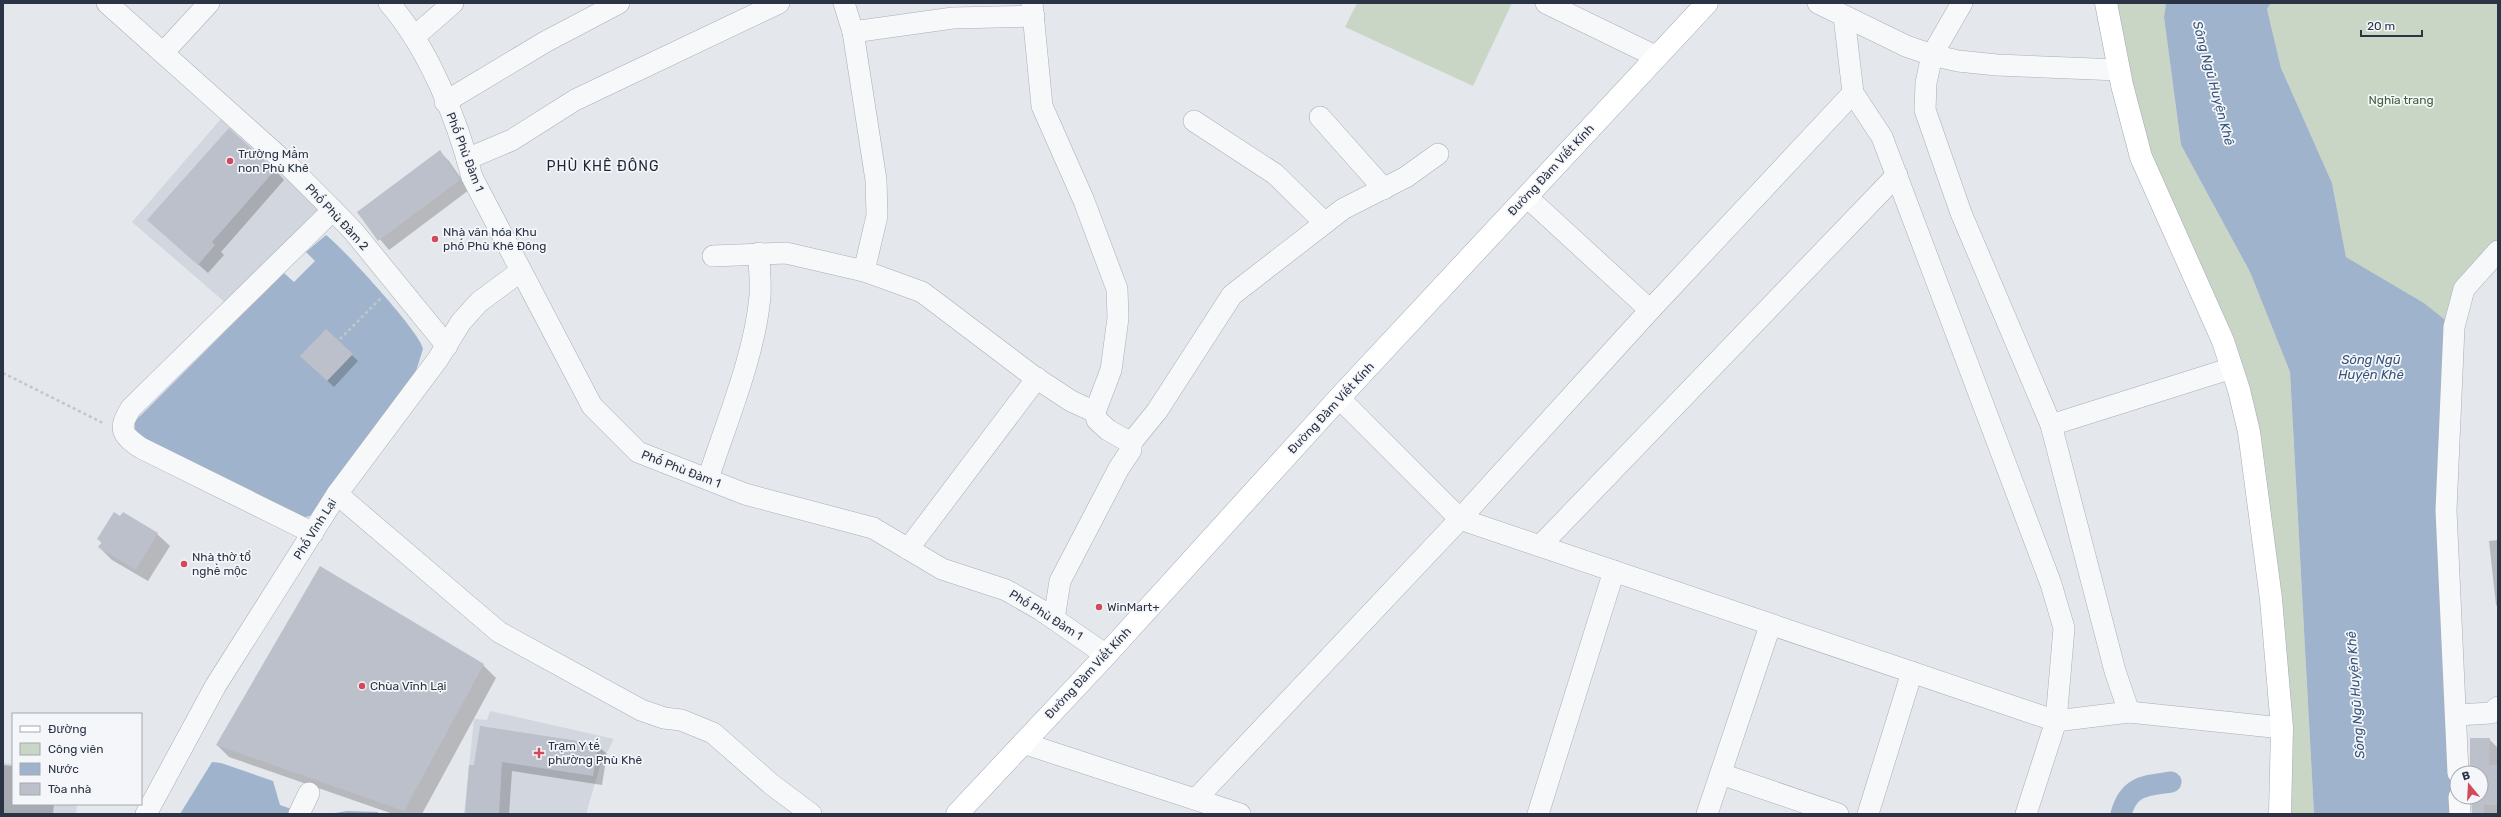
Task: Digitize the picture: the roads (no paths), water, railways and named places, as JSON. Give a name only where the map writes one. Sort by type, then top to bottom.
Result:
[{"type":"main road","name":"Đường Đàm Viết Kính","points":[[957,814],[1106,655],[1339,398],[1527,197],[1655,56],[1707,3]]},
{"type":"main road","points":[[2106,3],[2119,70],[2141,157],[2196,278],[2232,368],[2249,432],[2271,599],[2282,728],[2280,814]]},
{"type":"street","name":"Phố Phù Đàm 2","points":[[107,3],[285,162],[333,210],[447,346]]},
{"type":"street","points":[[163,53],[209,3]]},
{"type":"street","name":"Phố Phù Đàm 1","points":[[390,3],[414,37],[445,102],[467,158],[472,177],[592,406],[638,452],[745,494],[873,528],[942,569],[1006,590],[1054,619],[1106,655]]},
{"type":"street","points":[[414,37],[453,3]]},
{"type":"street","points":[[445,102],[545,42],[619,3]]},
{"type":"street","points":[[467,158],[512,140],[574,100],[779,3]]},
{"type":"street","points":[[844,3],[853,32],[876,180],[877,216],[864,271]]},
{"type":"street","points":[[1546,3],[1655,56]]},
{"type":"street","points":[[1962,3],[1932,55],[1926,83],[1925,110],[1961,213],[2051,425],[2115,671],[2129,712]]},
{"type":"street","points":[[1822,4],[1844,16],[1932,55],[1958,61],[1989,64],[2119,70]]},
{"type":"street","points":[[853,32],[954,18],[1033,10],[1042,106],[1084,201],[1117,289],[1118,318],[1111,370],[1095,412],[1097,420],[1108,430],[1131,443]]},
{"type":"street","points":[[1844,16],[1853,93],[1882,137],[1897,174],[2051,584],[2064,628],[2056,721],[2026,814]]},
{"type":"street","points":[[1196,799],[1460,519],[1650,310],[1853,93]]},
{"type":"street","points":[[1320,117],[1384,189]]},
{"type":"street","points":[[1194,121],[1275,174],[1325,223]]},
{"type":"street","points":[[1054,619],[1060,581],[1119,468],[1131,450],[1131,443],[1157,411],[1232,296],[1343,209],[1406,177],[1438,154]]},
{"type":"street","points":[[1540,546],[1897,174]]},
{"type":"street","points":[[1527,197],[1650,310]]},
{"type":"street","points":[[313,533],[141,448],[123,433],[125,418],[131,408],[333,210]]},
{"type":"street","points":[[2458,765],[2446,510],[2454,327],[2464,289],[2498,251]]},
{"type":"street","points":[[708,479],[748,355],[755,324],[760,296],[759,253]]},
{"type":"street","points":[[713,256],[786,253],[864,271],[922,292],[1037,378],[1071,401],[1095,412]]},
{"type":"street","name":"Phố Vĩnh Lại","points":[[146,814],[216,685],[338,494],[447,346],[461,322],[479,302],[521,272]]},
{"type":"street","points":[[2051,425],[2232,368]]},
{"type":"street","points":[[908,549],[1037,378]]},
{"type":"street","points":[[1339,398],[1460,519],[1770,626],[2056,721],[2129,712],[2282,728]]},
{"type":"street","points":[[338,494],[499,632],[641,710],[664,718],[681,720],[713,733],[771,784],[811,814]]},
{"type":"street","points":[[1538,814],[1614,571]]},
{"type":"street","points":[[1707,814],[1770,626]]},
{"type":"street","points":[[1868,814],[1912,672]]},
{"type":"street","points":[[2456,715],[2491,713],[2498,707]]},
{"type":"street","points":[[1023,743],[1240,814]]},
{"type":"street","points":[[1721,774],[1838,814]]},
{"type":"water","name":"Sông Ngũ Huyện Khê","points":[[2166,3],[2271,3],[2267,9],[2281,68],[2332,183],[2346,257],[2424,303],[2454,327],[2457,765],[2449,765],[2449,805],[2458,805],[2460,814],[2314,814],[2290,372],[2250,272],[2181,145],[2164,17]]},
{"type":"water","points":[[326,235],[380,290],[410,326],[423,349],[415,374],[313,515],[302,518],[138,436],[135,430],[135,421],[284,273],[294,282],[315,261],[306,252]]},
{"type":"water","points":[[212,762],[221,763],[273,781],[280,805],[306,814],[180,814]]},
{"type":"water","points":[[347,811],[378,812],[378,814],[329,814]]},
{"type":"waterway","points":[[2121,814],[2124,804],[2133,792],[2146,786],[2171,782]]},
{"type":"place","name":"Trường Mầm non Phù Khê","points":[[230,161]]},
{"type":"place","name":"Nhà văn hóa Khu phố Phù Khê Đông","points":[[435,239]]},
{"type":"place","name":"Nhà thờ tổ nghề mộc","points":[[184,564]]},
{"type":"place","name":"WinMart+","points":[[1099,607]]},
{"type":"place","name":"Chùa Vĩnh Lại","points":[[362,686]]},
{"type":"place","name":"Trạm Y tế phường Phù Khê","points":[[539,753]]},
{"type":"district","name":"PHÙ KHÊ ĐÔNG","points":[[603,166]]},
{"type":"park label","name":"Nghĩa trang","points":[[2401,100]]}]
